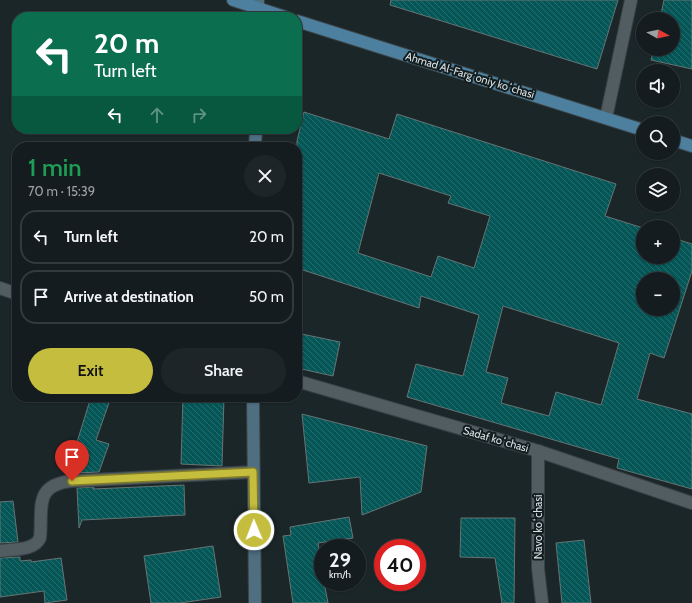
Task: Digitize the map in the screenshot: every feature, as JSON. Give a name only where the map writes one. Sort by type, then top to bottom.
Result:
[{"type":"main road","points":[[233,0],[268,12]]},
{"type":"main road","name":"Ahmad Al-Fargʻoniy koʻchasi","points":[[302,23],[636,128]]},
{"type":"main road","points":[[680,142],[692,146]]},
{"type":"street","points":[[606,118],[631,0]]},
{"type":"street","points":[[0,288],[12,292]]},
{"type":"street","name":"Sadaf koʻchasi","points":[[302,382],[538,451],[692,503]]},
{"type":"street","points":[[253,402],[255,603]]},
{"type":"street","name":"Navo koʻchasi","points":[[538,451],[538,568],[542,603]]},
{"type":"street","points":[[0,551],[26,548],[38,543],[40,538],[42,498],[46,491],[57,484],[72,481],[253,472]]},
{"type":"building","points":[[391,0],[618,0],[597,69],[390,5]]},
{"type":"building","points":[[664,0],[692,0],[692,69],[680,66],[680,64],[669,64],[651,60],[652,56],[680,56],[680,12],[661,12]]},
{"type":"building","points":[[304,112],[389,139],[397,114],[616,184],[605,216],[636,226],[636,264],[680,264],[680,240],[692,244],[692,271],[680,308],[680,272],[636,272],[636,316],[678,316],[664,358],[650,353],[637,399],[692,414],[692,489],[617,468],[619,459],[407,397],[416,364],[463,376],[479,315],[421,296],[419,308],[302,270],[302,142],[297,141],[299,134],[302,134],[302,120]],"holes":[[[379,173],[451,196],[448,203],[490,216],[474,268],[438,256],[431,277],[358,253]],[[503,306],[619,343],[601,405],[556,392],[549,416],[501,403],[508,378],[486,372]]]},
{"type":"building","points":[[302,334],[340,342],[333,376],[302,369]]},
{"type":"building","points":[[89,402],[109,402],[96,440],[109,444],[99,472],[76,473],[76,468],[69,468]]},
{"type":"building","points":[[183,402],[224,402],[222,466],[181,464]]},
{"type":"building","points":[[302,414],[427,446],[421,492],[362,515],[360,477],[309,483]]},
{"type":"building","points":[[184,485],[185,515],[82,520],[79,528],[77,488],[94,487],[93,489]]},
{"type":"building","points":[[13,501],[18,542],[0,543],[0,502]]},
{"type":"building","points":[[349,517],[353,538],[314,539],[314,591],[326,591],[328,603],[293,603],[283,536],[291,535],[290,527]]},
{"type":"building","points":[[461,518],[515,518],[514,603],[502,603],[495,558],[460,557]]},
{"type":"building","points":[[584,540],[591,603],[562,603],[556,543]]},
{"type":"building","points":[[213,546],[221,597],[180,603],[151,603],[144,556]]},
{"type":"building","points":[[20,557],[20,561],[31,560],[31,562],[61,558],[67,600],[45,603],[44,591],[0,597],[0,558]]},
{"type":"route","points":[[72,481],[253,472],[254,530]]}]
